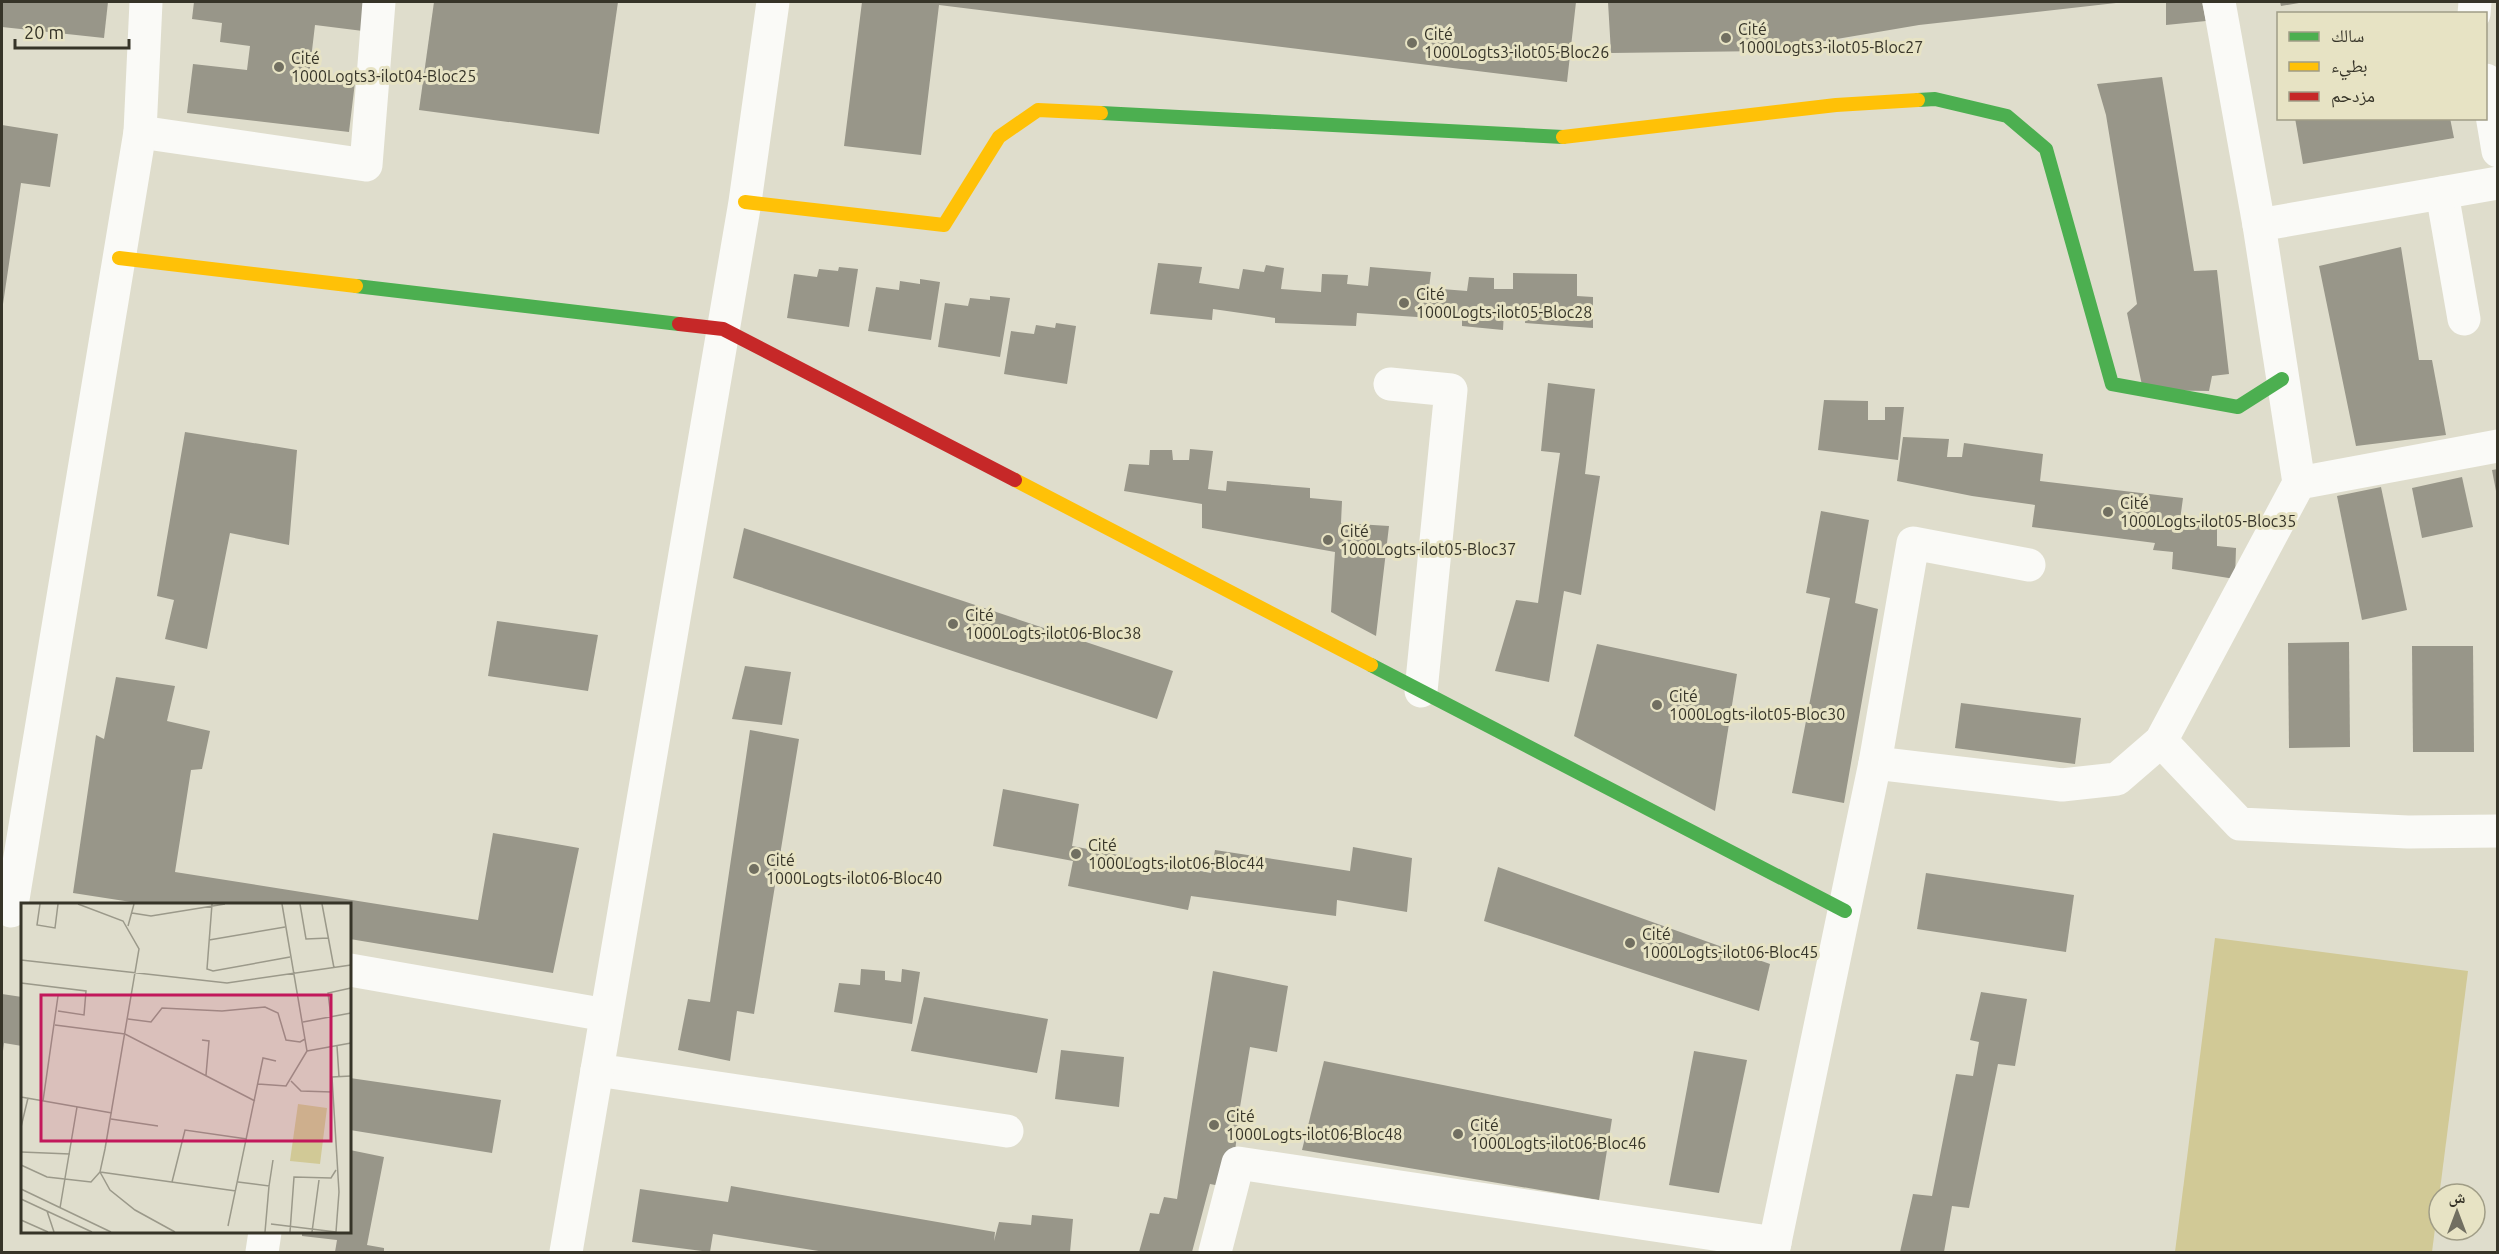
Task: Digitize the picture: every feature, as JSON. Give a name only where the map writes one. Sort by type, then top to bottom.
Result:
[{"type":"street","points":[[12,911],[140,132],[146,2]]},
{"type":"street","points":[[140,132],[366,165],[379,2]]},
{"type":"street","points":[[566,1252],[745,202],[773,2]]},
{"type":"street","points":[[1875,763],[2062,784],[2117,779],[2161,741],[2299,483],[2259,225],[2219,2]]},
{"type":"street","points":[[2487,86],[2498,151]]},
{"type":"street","points":[[745,202],[944,225],[999,137],[1038,110],[1561,137],[1836,105],[1935,99],[2007,116],[2046,149],[2112,384],[2238,406],[2282,379]]},
{"type":"street","points":[[2259,225],[2498,183]]},
{"type":"street","points":[[2442,193],[2464,318]]},
{"type":"street","points":[[119,258],[723,329],[1845,910]]},
{"type":"street","points":[[1390,384],[1451,390],[1421,691]]},
{"type":"street","points":[[2299,483],[2498,446]]},
{"type":"street","points":[[1215,1252],[1238,1162],[1774,1248],[1875,763],[1913,543],[2029,566]]},
{"type":"street","points":[[2161,741],[2240,824],[2408,832],[2498,831]]},
{"type":"street","points":[[351,970],[606,1015]]},
{"type":"street","points":[[597,1070],[1006,1131]]},
{"type":"street","points":[[262,1252],[265,1233]]},
{"type":"shaded area","points":[[2215,938],[2468,971],[2441,1182],[2427,1182],[2427,1242],[2433,1242],[2432,1252],[2175,1252]]},
{"type":"building","points":[[2,2],[108,2],[104,38],[2,27]]},
{"type":"building","name":"Cité 1000Logts3-ilot04-Bloc25","points":[[194,2],[366,2],[363,31],[315,25],[309,76],[355,82],[349,132],[187,113],[193,64],[247,70],[250,46],[220,42],[222,23],[192,19]]},
{"type":"building","points":[[434,2],[618,2],[599,134],[419,110]]},
{"type":"building","name":"Cité 1000Logts3-ilot05-Bloc26","points":[[862,2],[1576,2],[1567,82],[939,5],[921,155],[844,146]]},
{"type":"building","name":"Cité 1000Logts3-ilot05-Bloc27","points":[[1608,2],[2116,3],[1919,25],[1766,51],[1611,53]]},
{"type":"building","points":[[2166,2],[2202,2],[2206,21],[2166,25]]},
{"type":"building","points":[[2280,2],[2299,2],[2299,3],[2281,6]]},
{"type":"building","points":[[2162,77],[2194,271],[2217,270],[2229,374],[2212,376],[2209,391],[2143,390],[2127,313],[2137,304],[2106,115],[2097,84]]},
{"type":"building","points":[[2295,120],[2450,120],[2454,138],[2303,164]]},
{"type":"building","points":[[2,125],[58,134],[50,187],[21,183],[3,304]]},
{"type":"building","points":[[2401,247],[2419,360],[2432,360],[2446,435],[2356,446],[2319,266]]},
{"type":"building","name":"Cité 1000Logts-ilot05-Bloc28","points":[[1158,263],[1202,267],[1199,283],[1239,289],[1243,269],[1264,272],[1266,265],[1284,268],[1281,289],[1321,292],[1322,274],[1348,275],[1347,284],[1368,286],[1370,267],[1431,272],[1429,288],[1467,291],[1469,277],[1494,278],[1494,289],[1513,289],[1513,273],[1577,274],[1577,296],[1593,297],[1593,328],[1525,323],[1526,312],[1504,311],[1503,330],[1462,326],[1462,320],[1357,313],[1356,326],[1275,323],[1275,318],[1213,309],[1212,320],[1150,314]]},
{"type":"building","points":[[839,267],[858,269],[849,327],[787,318],[794,274],[817,277],[819,269],[838,271]]},
{"type":"building","points":[[920,279],[940,282],[931,340],[868,331],[876,287],[899,290],[900,281],[920,284]]},
{"type":"building","points":[[990,296],[1010,298],[1000,357],[938,347],[945,303],[968,306],[970,298],[990,300]]},
{"type":"building","points":[[1056,323],[1076,326],[1067,384],[1004,374],[1011,331],[1034,334],[1036,325],[1055,328]]},
{"type":"building","points":[[1548,383],[1595,389],[1585,474],[1600,476],[1581,595],[1564,591],[1549,682],[1495,671],[1516,600],[1538,603],[1560,453],[1541,451]]},
{"type":"building","points":[[1824,400],[1868,401],[1868,420],[1885,420],[1885,407],[1904,407],[1898,460],[1818,450]]},
{"type":"building","points":[[185,432],[297,450],[289,545],[230,533],[207,649],[165,639],[174,600],[157,596]]},
{"type":"building","name":"Cité 1000Logts-ilot05-Bloc35","points":[[1903,437],[1949,439],[1947,457],[1962,457],[1964,443],[2043,454],[2040,481],[2183,498],[2180,520],[2217,524],[2217,546],[2236,548],[2235,579],[2172,569],[2173,552],[2153,550],[2155,543],[2032,527],[2035,505],[1972,496],[1897,481]]},
{"type":"building","name":"Cité 1000Logts-ilot05-Bloc37","points":[[1190,449],[1213,451],[1208,489],[1226,491],[1227,481],[1310,488],[1310,498],[1342,501],[1341,523],[1389,526],[1376,636],[1331,612],[1335,552],[1202,528],[1202,504],[1124,491],[1129,464],[1149,465],[1150,450],[1172,450],[1173,460],[1189,460]]},
{"type":"building","points":[[2498,469],[2498,491],[2496,491],[2492,470]]},
{"type":"building","points":[[2462,477],[2473,527],[2422,538],[2412,488]]},
{"type":"building","points":[[2381,487],[2407,610],[2362,620],[2337,496]]},
{"type":"building","points":[[1821,511],[1869,520],[1855,603],[1878,609],[1844,803],[1792,793],[1830,598],[1806,593]]},
{"type":"building","name":"Cité 1000Logts-ilot06-Bloc38","points":[[744,528],[1173,671],[1157,719],[733,578]]},
{"type":"building","points":[[497,621],[598,635],[588,691],[488,676]]},
{"type":"building","points":[[2349,642],[2350,747],[2289,748],[2288,643]]},
{"type":"building","name":"Cité 1000Logts-ilot05-Bloc30","points":[[1597,644],[1737,674],[1715,811],[1574,736]]},
{"type":"building","points":[[2412,646],[2473,646],[2474,752],[2413,752]]},
{"type":"building","points":[[745,666],[791,672],[782,725],[732,719]]},
{"type":"building","points":[[116,677],[175,686],[167,721],[210,731],[202,769],[191,770],[175,872],[478,920],[493,833],[579,848],[553,973],[351,939],[351,903],[138,903],[73,893],[96,735],[104,739]]},
{"type":"building","points":[[1961,703],[2081,718],[2075,764],[1955,748]]},
{"type":"building","name":"Cité 1000Logts-ilot06-Bloc40","points":[[750,730],[799,739],[754,1014],[737,1011],[730,1061],[678,1050],[688,999],[710,1002]]},
{"type":"building","name":"Cité 1000Logts-ilot06-Bloc44","points":[[1003,789],[1079,804],[1072,846],[1211,873],[1215,850],[1350,871],[1353,847],[1412,858],[1407,912],[1337,900],[1336,916],[1191,896],[1188,910],[1068,886],[1073,861],[993,846]]},
{"type":"building","name":"Cité 1000Logts-ilot06-Bloc45","points":[[1498,867],[1770,964],[1759,1011],[1484,921]]},
{"type":"building","points":[[1926,873],[2074,895],[2066,952],[1917,929]]},
{"type":"building","points":[[861,969],[885,971],[885,980],[901,982],[902,969],[920,972],[912,1024],[834,1012],[839,983],[860,985]]},
{"type":"building","name":"Cité 1000Logts-ilot06-Bloc48","points":[[1213,971],[1288,986],[1277,1052],[1250,1047],[1240,1107],[1231,1188],[1210,1184],[1192,1252],[1139,1252],[1150,1213],[1159,1214],[1164,1197],[1177,1199]]},
{"type":"building","points":[[1981,992],[2027,999],[2015,1066],[1998,1064],[1969,1208],[1952,1206],[1944,1252],[1900,1252],[1913,1194],[1932,1196],[1956,1074],[1973,1076],[1979,1042],[1970,1040]]},
{"type":"building","points":[[2,994],[21,997],[21,1046],[4,1043],[3,1051]]},
{"type":"building","points":[[924,997],[1048,1019],[1037,1073],[911,1051]]},
{"type":"building","points":[[1061,1050],[1124,1057],[1119,1107],[1055,1099]]},
{"type":"building","points":[[1694,1051],[1747,1060],[1719,1193],[1669,1185]]},
{"type":"building","name":"Cité 1000Logts-ilot06-Bloc46","points":[[1324,1061],[1612,1119],[1599,1200],[1302,1150]]},
{"type":"building","points":[[351,1078],[501,1100],[492,1153],[351,1130]]},
{"type":"building","points":[[351,1150],[384,1157],[367,1245],[384,1248],[384,1252],[335,1252],[337,1240],[302,1236],[302,1233],[351,1233]]},
{"type":"building","points":[[731,1186],[995,1232],[994,1241],[999,1222],[1031,1225],[1032,1215],[1073,1219],[1070,1252],[825,1252],[713,1234],[710,1252],[632,1242],[640,1189],[728,1202]]},
{"type":"traffic: fast","points":[[1918,100],[1935,99],[2007,116],[2046,149],[2112,384],[2238,407],[2282,379]]},
{"type":"traffic: fast","points":[[1101,113],[1563,137]]},
{"type":"traffic: fast","points":[[356,286],[679,324]]},
{"type":"traffic: fast","points":[[1371,665],[1845,911]]},
{"type":"traffic: slow","points":[[1563,137],[1836,105],[1918,100]]},
{"type":"traffic: slow","points":[[745,202],[944,225],[999,137],[1038,110],[1101,113]]},
{"type":"traffic: slow","points":[[119,258],[356,286]]},
{"type":"traffic: slow","points":[[1015,480],[1371,665]]},
{"type":"traffic: jam","points":[[679,324],[723,329],[1015,480]]},
{"type":"place","name":"Cité 1000Logts3-ilot05-Bloc27","points":[[1726,38]]},
{"type":"place","name":"Cité 1000Logts3-ilot05-Bloc26","points":[[1412,43]]},
{"type":"place","name":"Cité 1000Logts3-ilot04-Bloc25","points":[[279,67]]},
{"type":"place","name":"Cité 1000Logts-ilot05-Bloc28","points":[[1404,303]]},
{"type":"place","name":"Cité 1000Logts-ilot05-Bloc35","points":[[2108,512]]},
{"type":"place","name":"Cité 1000Logts-ilot05-Bloc37","points":[[1328,540]]},
{"type":"place","name":"Cité 1000Logts-ilot06-Bloc38","points":[[953,624]]},
{"type":"place","name":"Cité 1000Logts-ilot05-Bloc30","points":[[1657,705]]},
{"type":"place","name":"Cité 1000Logts-ilot06-Bloc44","points":[[1076,854]]},
{"type":"place","name":"Cité 1000Logts-ilot06-Bloc40","points":[[754,869]]},
{"type":"place","name":"Cité 1000Logts-ilot06-Bloc45","points":[[1630,943]]},
{"type":"place","name":"Cité 1000Logts-ilot06-Bloc48","points":[[1214,1125]]},
{"type":"place","name":"Cité 1000Logts-ilot06-Bloc46","points":[[1458,1134]]}]
